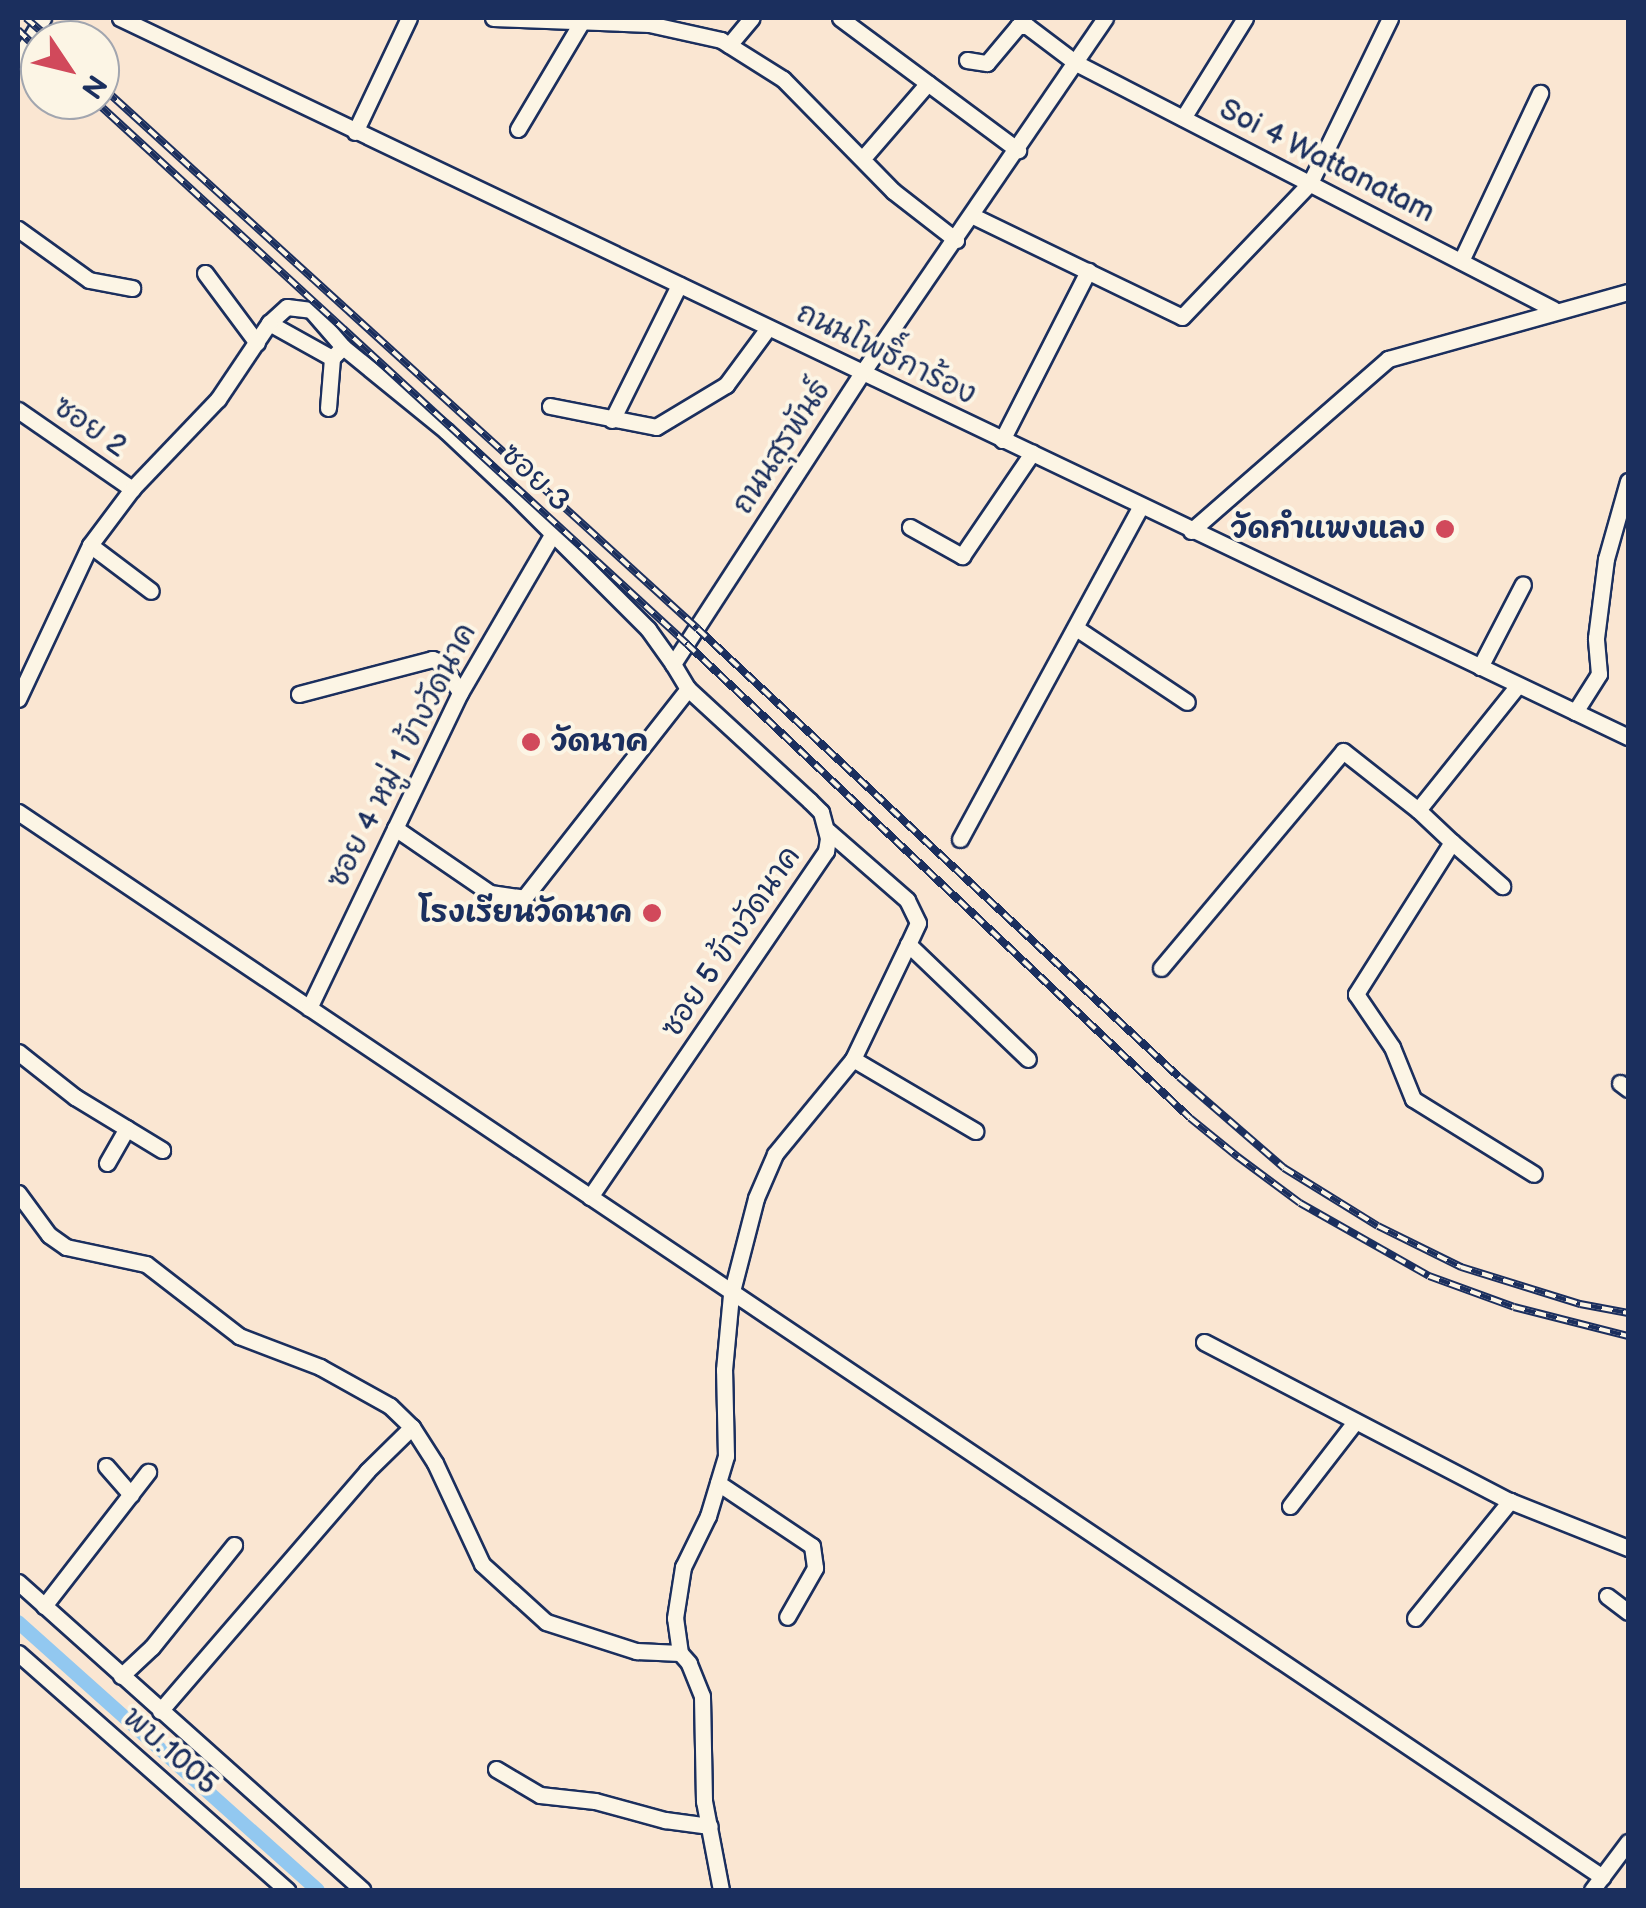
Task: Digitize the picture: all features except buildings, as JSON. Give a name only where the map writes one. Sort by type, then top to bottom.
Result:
[{"type":"street","points":[[18,59],[43,18]]},
{"type":"street","name":"ถนนโพธิ์การ้อง","points":[[120,18],[1628,738]]},
{"type":"street","points":[[355,132],[409,18]]},
{"type":"street","points":[[492,18],[648,24],[729,44],[782,79],[893,191],[956,240]]},
{"type":"street","points":[[729,44],[752,18]]},
{"type":"street","points":[[840,18],[1018,150]]},
{"type":"street","name":"ถนนสุรพันธ์","points":[[674,664],[862,373],[1105,18]]},
{"type":"street","points":[[1183,118],[1245,18]]},
{"type":"street","points":[[972,215],[1182,317],[1310,183],[1390,18]]},
{"type":"street","points":[[518,129],[582,20]]},
{"type":"street","name":"Soi 4 Wattanatam","points":[[967,60],[987,63],[1020,24],[1076,62],[1553,310]]},
{"type":"street","points":[[863,158],[928,82]]},
{"type":"street","points":[[1460,261],[1540,93]]},
{"type":"street","points":[[18,229],[90,280],[132,288]]},
{"type":"street","points":[[1002,440],[1088,272]]},
{"type":"street","points":[[205,274],[257,343]]},
{"type":"street","points":[[612,420],[679,285]]},
{"type":"street","points":[[1191,532],[1388,359],[1628,292]]},
{"type":"street","name":"ซอย 3","points":[[338,352],[302,306],[287,306],[268,323],[338,352],[446,430],[648,629],[674,664]]},
{"type":"street","points":[[18,699],[90,545],[132,489],[205,414],[268,323]]},
{"type":"street","points":[[550,406],[646,428],[668,421],[726,384],[768,328]]},
{"type":"street","points":[[328,408],[338,352]]},
{"type":"street","name":"ซอย 2","points":[[18,410],[132,489]]},
{"type":"street","points":[[910,527],[962,556],[1032,453]]},
{"type":"street","points":[[1575,712],[1599,674],[1596,638],[1606,560],[1628,481]]},
{"type":"street","points":[[960,838],[1141,506]]},
{"type":"street","name":"ซอย 4 หมู่ 1 ข้างวัดนาค","points":[[309,1008],[460,693],[553,533]]},
{"type":"street","points":[[90,545],[151,591]]},
{"type":"street","points":[[1480,667],[1523,584]]},
{"type":"street","points":[[1076,628],[1187,702]]},
{"type":"street","points":[[299,694],[432,659],[441,662],[460,693]]},
{"type":"street","points":[[394,828],[490,893],[524,898],[688,689],[674,664]]},
{"type":"street","points":[[1418,810],[1518,685]]},
{"type":"street","name":"ซอย 5 ข้างวัดนาค","points":[[590,1197],[826,851],[828,831],[810,800],[688,689]]},
{"type":"street","points":[[1161,968],[1343,751],[1418,810],[1502,886]]},
{"type":"street","points":[[20,820],[732,1292],[1597,1884],[1628,1842]]},
{"type":"street","points":[[721,1890],[700,1745],[702,1696],[689,1663],[680,1653],[676,1590],[718,1483],[729,1426],[724,1370],[732,1292],[756,1198],[775,1154],[852,1059],[918,923],[906,900],[828,831]]},
{"type":"street","points":[[1452,842],[1356,994],[1392,1047],[1413,1099],[1534,1174]]},
{"type":"street","points":[[908,944],[1028,1059]]},
{"type":"street","points":[[18,1052],[162,1150]]},
{"type":"street","points":[[852,1059],[974,1131]]},
{"type":"street","points":[[107,1162],[126,1128]]},
{"type":"street","points":[[18,1193],[50,1235],[66,1248],[146,1264],[239,1336],[320,1367],[369,1392],[412,1427],[435,1463],[482,1564],[546,1622],[636,1651],[680,1653]]},
{"type":"street","points":[[1204,1342],[1510,1500],[1623,1545],[1628,1527]]},
{"type":"street","points":[[1290,1506],[1355,1422]]},
{"type":"street","points":[[160,1710],[367,1470],[412,1427]]},
{"type":"street","points":[[106,1466],[130,1495]]},
{"type":"street","points":[[44,1606],[148,1472]]},
{"type":"street","points":[[718,1483],[812,1546],[816,1568],[787,1617]]},
{"type":"street","points":[[1415,1618],[1510,1500]]},
{"type":"street","points":[[121,1676],[165,1632],[234,1545]]},
{"type":"street","points":[[18,1582],[363,1890]]},
{"type":"street","points":[[1607,1596],[1628,1612]]},
{"type":"street","name":"พบ.1005","points":[[18,1653],[287,1890]]},
{"type":"street","points":[[496,1769],[540,1795],[595,1801],[665,1820],[710,1826]]},
{"type":"waterway","points":[[18,1622],[318,1890]]},
{"type":"railway","points":[[120,103],[698,629],[1179,1077],[1284,1168],[1378,1226],[1461,1267],[1580,1304],[1628,1313]]},
{"type":"railway","points":[[116,120],[687,644],[1190,1118],[1238,1157],[1300,1203],[1429,1276],[1514,1307],[1628,1336]]},
{"type":"place","name":"วัดกำแพงแลง","points":[[1445,529]]},
{"type":"place","name":"วัดนาค","points":[[531,742]]},
{"type":"place","name":"โรงเรียนวัดนาค","points":[[652,913]]}]
